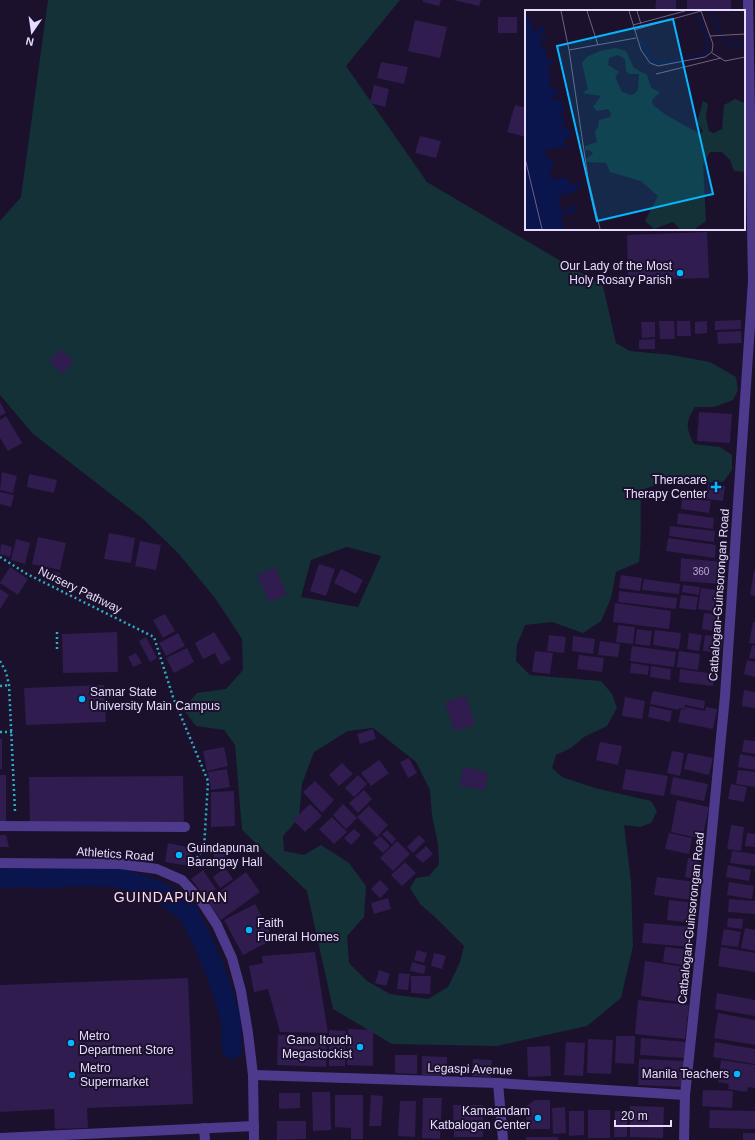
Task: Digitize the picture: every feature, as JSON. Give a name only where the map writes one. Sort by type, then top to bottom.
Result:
[{"type":"street","name":"Catbalogan-Guinsorongan Road","points":[[684,1140],[685,1095],[702,944],[725,696],[753,280],[748,0]]},
{"type":"street","points":[[0,826],[185,827]]},
{"type":"street","name":"Athletics Road","points":[[0,863],[120,864],[157,869],[182,880],[202,902],[218,925],[232,958],[241,992],[248,1033],[253,1075],[250,1126],[254,1140]]},
{"type":"street","name":"Legaspi Avenue","points":[[253,1075],[498,1083],[685,1095]]},
{"type":"street","points":[[498,1083],[503,1140]]},
{"type":"street","points":[[0,1138],[153,1135],[204,1128],[250,1126]]},
{"type":"street","points":[[204,1128],[205,1140]]},
{"type":"path","name":"Nursery Pathway","points":[[0,557],[27,574],[154,637],[173,697],[208,781],[204,848],[182,880]]},
{"type":"path","points":[[57,632],[57,650]]},
{"type":"path","points":[[0,661],[6,672],[9,685],[16,826]]},
{"type":"path","points":[[0,686],[9,685]]},
{"type":"path","points":[[0,732],[12,732]]},
{"type":"green space","points":[[48,0],[400,0],[346,66],[427,182],[603,286],[616,343],[630,351],[672,355],[710,362],[736,377],[738,390],[733,400],[714,407],[695,407],[688,422],[689,434],[694,444],[720,447],[732,455],[732,470],[723,482],[698,483],[672,480],[641,490],[639,562],[616,572],[611,598],[601,621],[583,633],[552,622],[525,625],[517,645],[516,661],[530,675],[601,681],[612,694],[617,708],[607,726],[584,737],[571,748],[556,755],[552,768],[562,777],[595,788],[651,801],[657,811],[651,823],[640,827],[624,825],[631,881],[633,946],[621,998],[587,1026],[497,1046],[392,1044],[333,1009],[307,891],[242,830],[235,745],[224,730],[196,726],[183,709],[197,693],[226,689],[243,670],[242,639],[215,598],[178,553],[143,519],[32,433],[0,395],[0,221],[21,197]],"holes":[[[347,547],[381,556],[358,607],[301,597],[311,560]],[[373,728],[416,762],[430,790],[432,816],[438,844],[439,864],[429,876],[416,878],[410,888],[420,904],[464,946],[460,962],[448,987],[428,999],[390,994],[367,981],[349,963],[347,936],[364,917],[366,886],[349,863],[321,845],[304,855],[284,851],[283,836],[299,818],[302,784],[314,752],[348,731]]]},
{"type":"building","points":[[423,0],[441,0],[439,6],[423,2]]},
{"type":"building","points":[[453,0],[481,0],[479,6]]},
{"type":"building","points":[[656,0],[676,0],[676,10],[655,10]]},
{"type":"building","points":[[687,0],[731,0],[731,10],[687,10]]},
{"type":"building","points":[[498,17],[517,17],[517,33],[498,33]]},
{"type":"building","points":[[415,20],[447,27],[440,58],[408,51]]},
{"type":"building","points":[[381,62],[408,67],[404,84],[377,78]]},
{"type":"building","points":[[374,85],[389,89],[385,107],[370,103]]},
{"type":"building","points":[[515,105],[525,108],[525,137],[507,132]]},
{"type":"building","points":[[420,136],[441,141],[436,158],[415,153]]},
{"type":"building","points":[[707,232],[709,278],[628,280],[627,235]]},
{"type":"building","points":[[741,320],[741,329],[715,330],[715,321]]},
{"type":"building","points":[[659,321],[674,321],[675,339],[660,339]]},
{"type":"building","points":[[677,321],[690,321],[691,336],[677,336]]},
{"type":"building","points":[[707,321],[707,333],[695,334],[695,322]]},
{"type":"building","points":[[641,322],[655,322],[655,337],[642,338]]},
{"type":"building","points":[[741,331],[742,343],[718,344],[717,332]]},
{"type":"building","points":[[655,339],[655,349],[639,349],[639,340]]},
{"type":"building","points":[[61,349],[74,362],[62,374],[49,361]]},
{"type":"building","points":[[0,402],[6,413],[0,416]]},
{"type":"building","points":[[699,412],[732,414],[730,443],[697,441]]},
{"type":"building","points":[[6,416],[22,443],[8,451],[0,438],[0,420]]},
{"type":"building","points":[[2,472],[17,476],[13,493],[0,490]]},
{"type":"building","points":[[29,474],[57,480],[54,493],[27,487]]},
{"type":"building","points":[[708,484],[725,486],[723,501],[707,499]]},
{"type":"building","points":[[0,492],[14,495],[11,507],[0,504]]},
{"type":"building","points":[[682,498],[711,501],[709,513],[681,509]]},
{"type":"building","points":[[678,513],[714,518],[713,529],[677,524]]},
{"type":"building","points":[[670,526],[715,531],[714,542],[669,536]]},
{"type":"building","points":[[109,533],[135,538],[131,563],[104,559]]},
{"type":"building","points":[[38,537],[66,543],[60,570],[32,564]]},
{"type":"building","points":[[668,538],[716,545],[715,558],[666,551]]},
{"type":"building","points":[[16,539],[30,543],[25,564],[11,560]]},
{"type":"building","points":[[140,541],[161,545],[156,570],[135,566]]},
{"type":"building","points":[[1,544],[12,547],[10,557],[0,554]]},
{"type":"building","points":[[681,558],[722,562],[720,584],[680,581]]},
{"type":"building","points":[[319,564],[335,569],[326,596],[310,591]]},
{"type":"building","points":[[10,567],[28,579],[18,595],[0,583]]},
{"type":"building","points":[[275,567],[287,595],[269,602],[257,575]]},
{"type":"building","points":[[43,569],[60,573],[59,581],[41,577]]},
{"type":"building","points":[[341,569],[363,580],[356,594],[334,583]]},
{"type":"building","points":[[754,570],[755,571],[755,596],[750,595]]},
{"type":"building","points":[[621,575],[642,578],[640,591],[619,588]]},
{"type":"building","points":[[644,579],[680,584],[679,594],[642,590]]},
{"type":"building","points":[[683,585],[700,587],[699,595],[682,592]]},
{"type":"building","points":[[701,588],[724,591],[721,612],[698,609]]},
{"type":"building","points":[[0,589],[9,595],[0,609]]},
{"type":"building","points":[[619,591],[677,598],[676,609],[618,602]]},
{"type":"building","points":[[681,595],[698,597],[696,610],[679,608]]},
{"type":"building","points":[[615,603],[671,611],[669,629],[613,622]]},
{"type":"building","points":[[704,613],[721,615],[718,632],[702,629]]},
{"type":"building","points":[[165,614],[175,631],[163,638],[153,620]]},
{"type":"building","points":[[753,622],[755,623],[755,644],[749,643]]},
{"type":"building","points":[[618,625],[635,627],[633,644],[616,642]]},
{"type":"building","points":[[637,629],[652,631],[650,646],[635,644]]},
{"type":"building","points":[[655,630],[681,633],[679,649],[653,645]]},
{"type":"building","points":[[117,632],[118,672],[63,673],[62,634]]},
{"type":"building","points":[[214,632],[231,659],[221,665],[215,653],[203,659],[195,643]]},
{"type":"building","points":[[178,633],[185,646],[166,656],[159,643]]},
{"type":"building","points":[[689,633],[702,635],[699,651],[687,649]]},
{"type":"building","points":[[549,635],[566,637],[564,653],[547,651]]},
{"type":"building","points":[[705,635],[723,637],[721,653],[703,651]]},
{"type":"building","points":[[573,636],[595,639],[593,654],[572,651]]},
{"type":"building","points":[[146,637],[157,658],[150,662],[139,641]]},
{"type":"building","points":[[600,641],[620,644],[618,657],[598,655]]},
{"type":"building","points":[[752,645],[755,646],[755,659],[749,658]]},
{"type":"building","points":[[632,646],[676,652],[674,667],[630,661]]},
{"type":"building","points":[[187,648],[194,662],[174,673],[166,658]]},
{"type":"building","points":[[535,651],[553,653],[550,674],[532,672]]},
{"type":"building","points":[[679,651],[700,654],[698,670],[677,667]]},
{"type":"building","points":[[136,653],[142,663],[133,667],[128,657]]},
{"type":"building","points":[[579,655],[604,658],[602,672],[577,669]]},
{"type":"building","points":[[747,660],[755,662],[755,677],[744,674]]},
{"type":"building","points":[[631,663],[649,666],[648,675],[630,673]]},
{"type":"building","points":[[651,666],[671,669],[670,680],[650,677]]},
{"type":"building","points":[[680,669],[715,674],[713,686],[679,682]]},
{"type":"building","points":[[104,685],[106,722],[26,725],[24,688]]},
{"type":"building","points":[[744,690],[755,692],[755,708],[742,706]]},
{"type":"building","points":[[653,691],[705,701],[704,709],[685,705],[684,709],[679,708],[679,710],[650,704]]},
{"type":"building","points":[[466,696],[475,725],[454,731],[445,702]]},
{"type":"building","points":[[625,697],[645,701],[642,719],[622,716]]},
{"type":"building","points":[[650,706],[672,711],[670,722],[648,717]]},
{"type":"building","points":[[685,707],[705,711],[706,707],[717,709],[713,729],[678,722],[681,709],[684,710]]},
{"type":"building","points":[[373,729],[376,739],[360,744],[357,734]]},
{"type":"building","points":[[0,739],[2,739],[2,769],[0,769]]},
{"type":"building","points":[[744,740],[755,741],[755,754],[742,752]]},
{"type":"building","points":[[600,742],[622,746],[618,765],[596,760]]},
{"type":"building","points":[[224,747],[228,766],[207,771],[203,751]]},
{"type":"building","points":[[672,751],[684,753],[680,776],[667,773]]},
{"type":"building","points":[[688,753],[713,758],[709,775],[684,769]]},
{"type":"building","points":[[740,754],[755,757],[755,770],[738,767]]},
{"type":"building","points":[[409,758],[417,773],[408,778],[400,762]]},
{"type":"building","points":[[379,760],[389,773],[371,786],[361,773]]},
{"type":"building","points":[[342,763],[353,774],[339,786],[329,775]]},
{"type":"building","points":[[463,767],[488,772],[485,790],[460,786]]},
{"type":"building","points":[[227,769],[230,787],[211,790],[208,772]]},
{"type":"building","points":[[626,769],[668,776],[664,796],[622,789]]},
{"type":"building","points":[[738,770],[755,772],[755,787],[736,784]]},
{"type":"building","points":[[0,775],[6,775],[6,824],[0,824]]},
{"type":"building","points":[[358,775],[367,784],[354,797],[345,788]]},
{"type":"building","points":[[183,776],[184,823],[30,824],[29,777]]},
{"type":"building","points":[[673,777],[708,784],[704,801],[670,794]]},
{"type":"building","points":[[315,781],[334,800],[322,813],[303,792]]},
{"type":"building","points":[[731,784],[747,787],[744,802],[728,799]]},
{"type":"building","points":[[364,790],[372,799],[358,813],[349,803]]},
{"type":"building","points":[[234,791],[235,826],[211,827],[211,792]]},
{"type":"building","points":[[677,800],[709,807],[702,839],[671,832]]},
{"type":"building","points":[[310,804],[322,816],[305,832],[293,820]]},
{"type":"building","points":[[343,804],[357,818],[346,829],[333,815]]},
{"type":"building","points":[[369,806],[388,825],[377,837],[357,817]]},
{"type":"building","points":[[332,817],[347,832],[334,844],[319,829]]},
{"type":"building","points":[[731,825],[744,827],[741,851],[727,849]]},
{"type":"building","points":[[354,829],[361,835],[351,845],[344,838]]},
{"type":"building","points":[[387,830],[396,839],[392,844],[382,834]]},
{"type":"building","points":[[669,833],[692,838],[689,854],[665,849]]},
{"type":"building","points":[[747,833],[755,834],[755,847],[745,846]]},
{"type":"building","points":[[0,835],[6,835],[9,847],[0,847]]},
{"type":"building","points":[[419,835],[425,841],[413,853],[407,847]]},
{"type":"building","points":[[380,836],[390,846],[383,853],[373,843]]},
{"type":"building","points":[[397,841],[410,854],[393,871],[380,858]]},
{"type":"building","name":"Guindapunan Barangay Hall","points":[[168,843],[192,848],[189,866],[165,862]]},
{"type":"building","points":[[426,846],[433,854],[423,863],[415,856]]},
{"type":"building","points":[[732,851],[755,854],[755,866],[730,863]]},
{"type":"building","points":[[214,854],[225,854],[224,866],[214,866]]},
{"type":"building","points":[[688,858],[700,860],[697,879],[685,877]]},
{"type":"building","points":[[405,862],[416,873],[402,886],[391,875]]},
{"type":"building","points":[[728,865],[751,870],[749,881],[726,877]]},
{"type":"building","points":[[225,868],[233,879],[220,888],[213,877]]},
{"type":"building","points":[[203,870],[216,889],[205,897],[191,879]]},
{"type":"building","points":[[246,872],[260,892],[221,920],[207,901]]},
{"type":"building","points":[[657,877],[695,882],[692,900],[654,895]]},
{"type":"building","points":[[380,880],[389,889],[380,898],[371,889]]},
{"type":"building","points":[[729,882],[754,886],[752,899],[727,895]]},
{"type":"building","points":[[388,898],[391,909],[374,914],[371,903]]},
{"type":"building","points":[[729,899],[755,901],[755,914],[728,912]]},
{"type":"building","points":[[669,900],[695,903],[693,923],[667,920]]},
{"type":"building","name":"Faith Funeral Homes","points":[[255,904],[274,939],[243,955],[224,920]]},
{"type":"building","points":[[728,918],[743,919],[742,929],[727,927]]},
{"type":"building","points":[[644,923],[694,927],[692,947],[642,943]]},
{"type":"building","points":[[745,928],[755,930],[755,951],[741,948]]},
{"type":"building","points":[[724,929],[741,932],[738,947],[721,945]]},
{"type":"building","points":[[665,947],[691,950],[689,966],[663,962]]},
{"type":"building","points":[[721,947],[755,953],[755,972],[718,966]]},
{"type":"building","points":[[417,950],[427,953],[424,963],[414,960]]},
{"type":"building","points":[[315,952],[328,1033],[280,1032],[268,989],[254,992],[249,966],[263,963],[262,956]]},
{"type":"building","points":[[434,953],[446,956],[442,969],[431,966]]},
{"type":"building","points":[[645,961],[691,968],[686,1003],[641,996]]},
{"type":"building","points":[[412,962],[426,966],[424,974],[410,971]]},
{"type":"building","points":[[379,970],[390,974],[386,986],[375,983]]},
{"type":"building","points":[[399,973],[410,974],[408,990],[397,989]]},
{"type":"building","points":[[411,976],[431,976],[430,994],[411,993]]},
{"type":"building","points":[[188,978],[193,1104],[87,1108],[88,1128],[55,1129],[54,1109],[0,1112],[0,985]]},
{"type":"building","points":[[717,993],[755,1000],[755,1016],[715,1009]]},
{"type":"building","points":[[638,1000],[689,1005],[685,1039],[635,1034]]},
{"type":"building","points":[[718,1013],[755,1020],[755,1045],[714,1038]]},
{"type":"building","name":"Gano Itouch Megastockist","points":[[348,1029],[373,1030],[373,1066],[347,1065]]},
{"type":"building","points":[[329,1030],[346,1031],[345,1066],[329,1066]]},
{"type":"building","points":[[278,1035],[327,1036],[326,1067],[277,1065]]},
{"type":"building","points":[[616,1036],[635,1036],[634,1064],[615,1063]]},
{"type":"building","points":[[641,1038],[686,1042],[685,1058],[640,1055]]},
{"type":"building","points":[[588,1039],[613,1040],[611,1074],[587,1073]]},
{"type":"building","points":[[566,1042],[585,1043],[583,1076],[564,1075]]},
{"type":"building","points":[[715,1042],[755,1049],[755,1064],[713,1057]]},
{"type":"building","points":[[550,1046],[551,1076],[528,1077],[527,1047]]},
{"type":"building","points":[[395,1055],[417,1055],[417,1074],[395,1073]]},
{"type":"building","points":[[422,1056],[447,1057],[447,1076],[422,1075]]},
{"type":"building","points":[[473,1059],[492,1060],[491,1077],[472,1076]]},
{"type":"building","points":[[639,1059],[685,1061],[684,1087],[638,1085]]},
{"type":"building","name":"Manila Teachers","points":[[721,1060],[755,1065],[755,1088],[748,1087],[747,1092],[728,1089],[729,1084],[718,1082]]},
{"type":"building","points":[[703,1090],[733,1091],[732,1108],[702,1106]]},
{"type":"building","points":[[312,1092],[330,1092],[331,1130],[313,1131]]},
{"type":"building","points":[[279,1093],[300,1093],[300,1108],[279,1109]]},
{"type":"building","points":[[335,1095],[363,1095],[363,1139],[351,1139],[351,1128],[335,1127]]},
{"type":"building","points":[[371,1095],[383,1096],[381,1126],[369,1126]]},
{"type":"building","points":[[423,1098],[442,1098],[440,1139],[422,1138]]},
{"type":"building","name":"Kamaandam Katbalogan Center","points":[[535,1100],[550,1100],[550,1129],[527,1129],[525,1107]]},
{"type":"building","points":[[400,1101],[416,1101],[415,1137],[398,1136]]},
{"type":"building","points":[[453,1105],[483,1105],[483,1137],[454,1137]]},
{"type":"building","points":[[630,1106],[664,1107],[663,1138],[630,1137]]},
{"type":"building","points":[[565,1107],[566,1133],[553,1134],[552,1108]]},
{"type":"building","points":[[588,1110],[610,1110],[610,1138],[588,1138]]},
{"type":"building","points":[[710,1110],[755,1111],[755,1129],[709,1128]]},
{"type":"building","points":[[569,1111],[584,1111],[584,1135],[569,1136]]},
{"type":"building","points":[[615,1111],[627,1111],[627,1137],[614,1137]]},
{"type":"building","points":[[277,1121],[306,1121],[306,1139],[277,1140]]},
{"type":"building","points":[[743,1133],[755,1133],[755,1140],[743,1140]]},
{"type":"building","points":[[526,1137],[558,1137],[558,1140],[526,1140]]},
{"type":"waterway","points":[[39,879],[75,876],[116,877],[157,890],[188,912],[217,975],[231,1020],[232,1049]]},
{"type":"waterway","points":[[0,878],[30,877]]},
{"type":"place","name":"Our Lady of the Most Holy Rosary Parish","points":[[680,273]]},
{"type":"place","name":"Theracare Therapy Center","points":[[716,487]]},
{"type":"place","name":"Samar State University Main Campus","points":[[82,699]]},
{"type":"place","name":"Guindapunan Barangay Hall","points":[[179,855]]},
{"type":"place","name":"Faith Funeral Homes","points":[[249,930]]},
{"type":"place","name":"Metro Department Store","points":[[71,1043]]},
{"type":"place","name":"Gano Itouch Megastockist","points":[[360,1047]]},
{"type":"place","name":"Manila Teachers","points":[[737,1074]]},
{"type":"place","name":"Metro Supermarket","points":[[72,1075]]},
{"type":"place","name":"Kamaandam Katbalogan Center","points":[[538,1118]]},
{"type":"district","name":"GUINDAPUNAN","points":[[171,897]]}]
